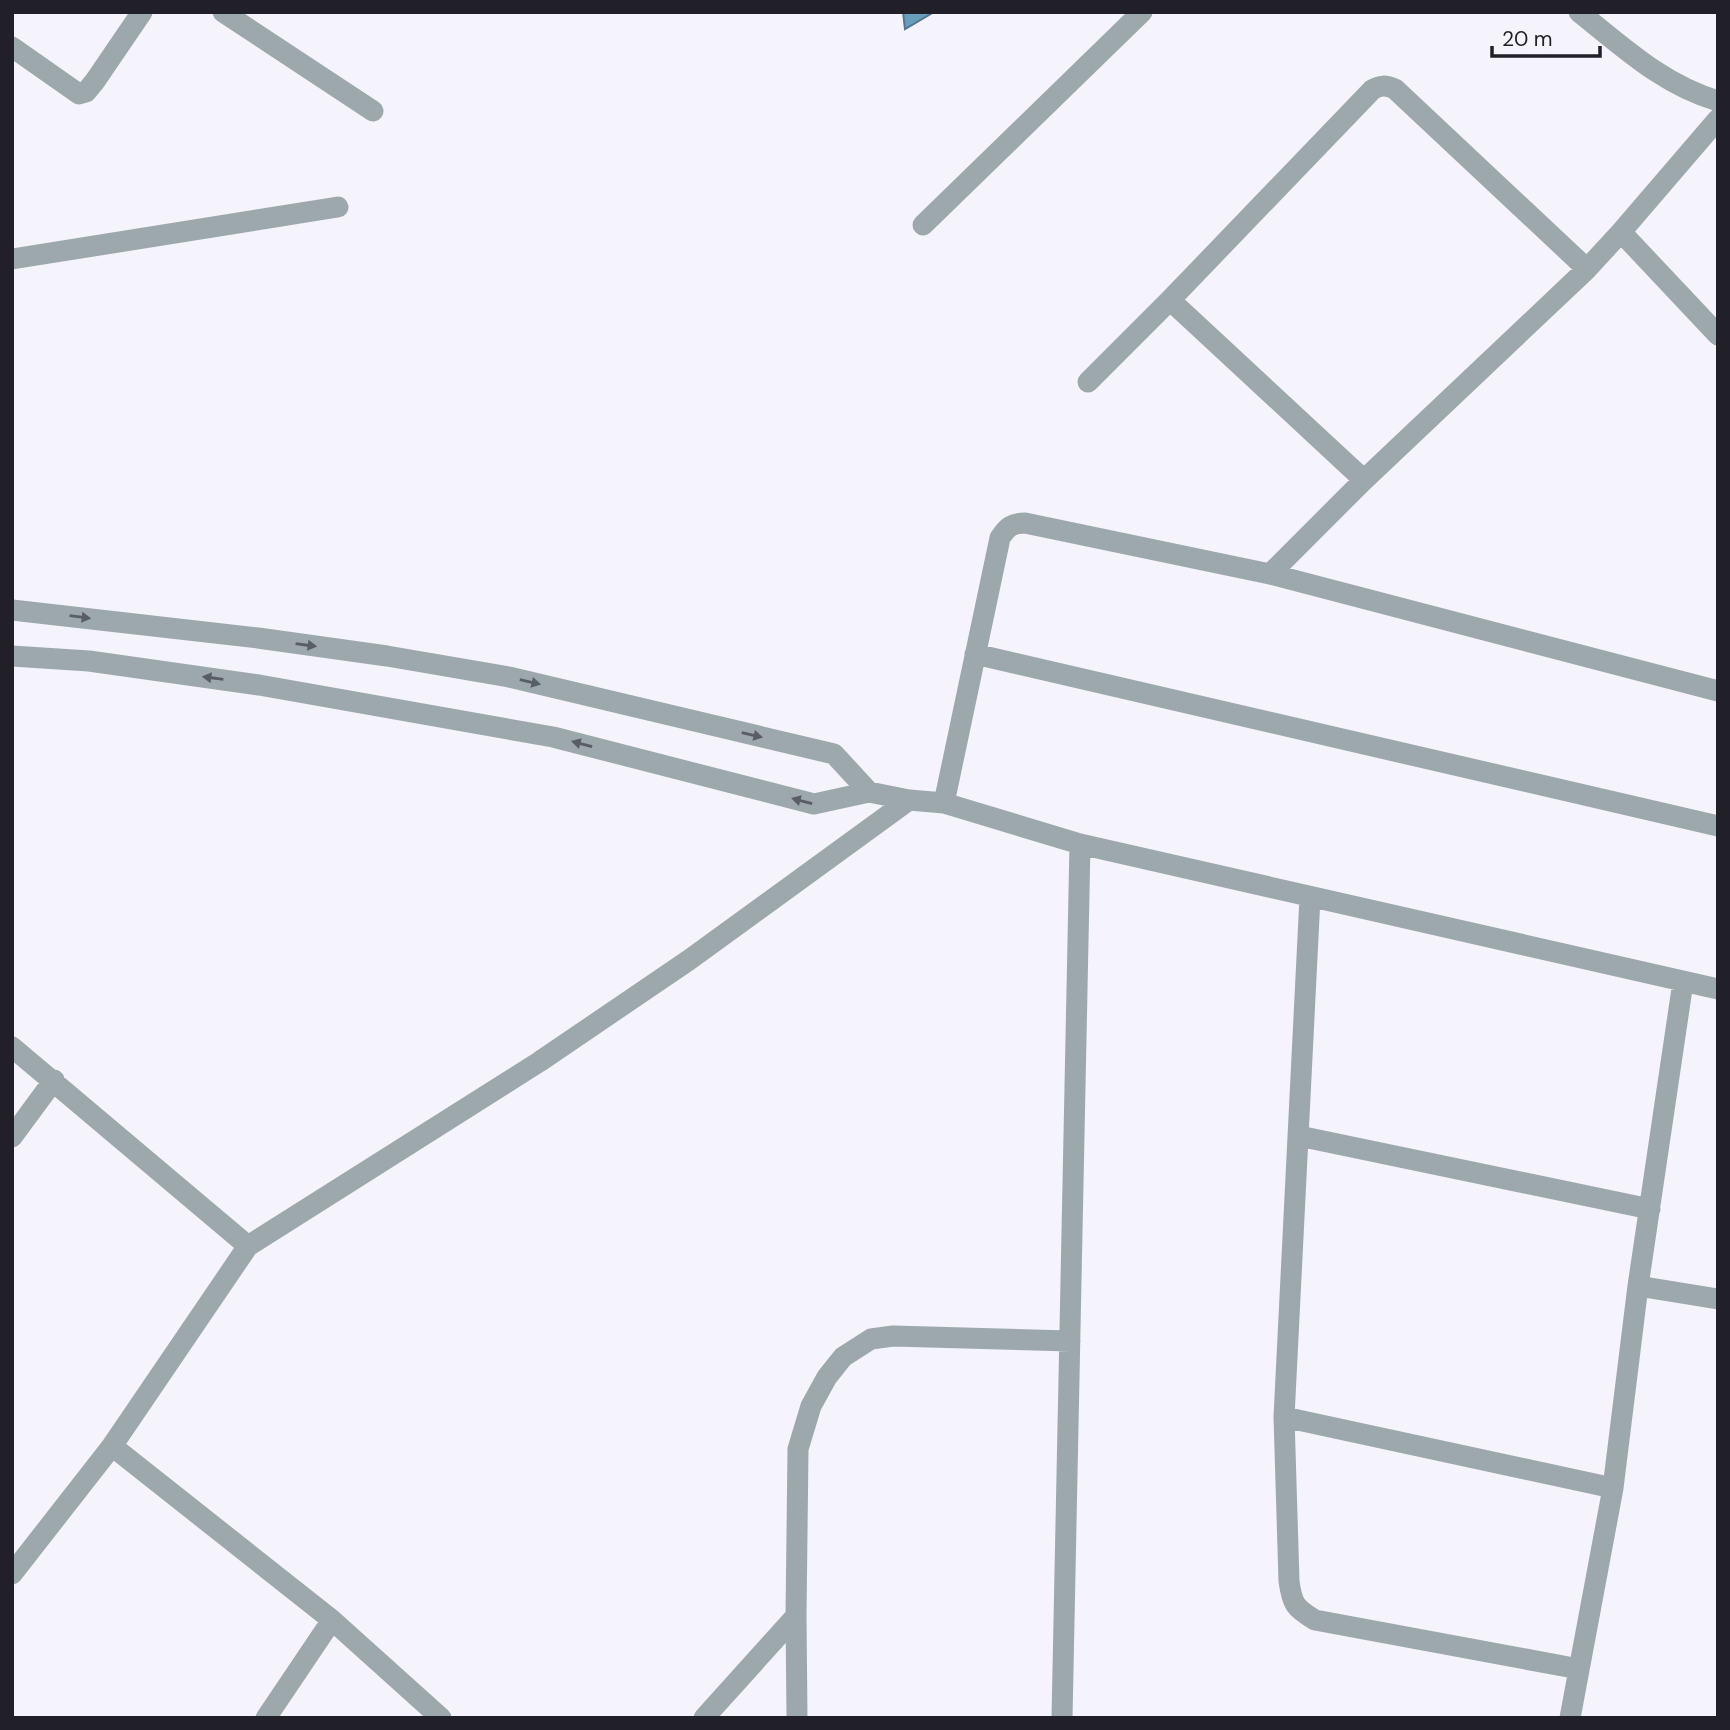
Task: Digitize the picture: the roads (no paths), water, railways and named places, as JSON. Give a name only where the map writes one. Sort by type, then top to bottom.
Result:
[{"type":"street","points":[[12,47],[79,94],[86,92],[95,82],[142,12]]},
{"type":"street","points":[[222,12],[373,111]]},
{"type":"street","points":[[923,225],[1142,12]]},
{"type":"street","points":[[1579,12],[1658,75],[1693,94],[1718,101]]},
{"type":"street","points":[[1088,382],[1372,90],[1383,85],[1395,89],[1587,269]]},
{"type":"street","points":[[1270,575],[1364,480],[1587,269],[1718,119]]},
{"type":"street","points":[[12,259],[338,207]]},
{"type":"street","points":[[1621,232],[1718,335]]},
{"type":"street","points":[[1170,300],[1364,480]]},
{"type":"street","points":[[944,803],[1000,538],[1007,527],[1015,523],[1270,575],[1718,691]]},
{"type":"street","points":[[12,610],[258,638],[509,677],[834,754],[869,792]]},
{"type":"street","points":[[975,654],[1718,826]]},
{"type":"street","points":[[12,656],[89,661],[259,685],[553,737],[814,804],[869,792],[909,800],[944,803],[1080,844],[1718,989]]},
{"type":"street","points":[[12,1574],[112,1446],[248,1246],[538,1062],[689,960],[909,800]]},
{"type":"street","points":[[1062,1718],[1080,844]]},
{"type":"street","points":[[1310,897],[1284,1417],[1289,1581],[1292,1599],[1298,1610],[1315,1620],[1579,1669]]},
{"type":"street","points":[[1570,1718],[1613,1488],[1638,1286],[1684,982]]},
{"type":"street","points":[[12,1047],[248,1246]]},
{"type":"street","points":[[12,1137],[54,1080]]},
{"type":"street","points":[[1299,1136],[1650,1209]]},
{"type":"street","points":[[1638,1286],[1718,1299]]},
{"type":"street","points":[[797,1718],[798,1449],[811,1406],[827,1377],[843,1357],[871,1339],[893,1336],[1070,1341]]},
{"type":"street","points":[[1284,1417],[1613,1488]]},
{"type":"street","points":[[112,1446],[332,1620],[441,1718]]},
{"type":"street","points":[[704,1718],[796,1616]]},
{"type":"street","points":[[266,1718],[332,1620]]},
{"type":"water","points":[[903,12],[934,12],[905,29]]}]
